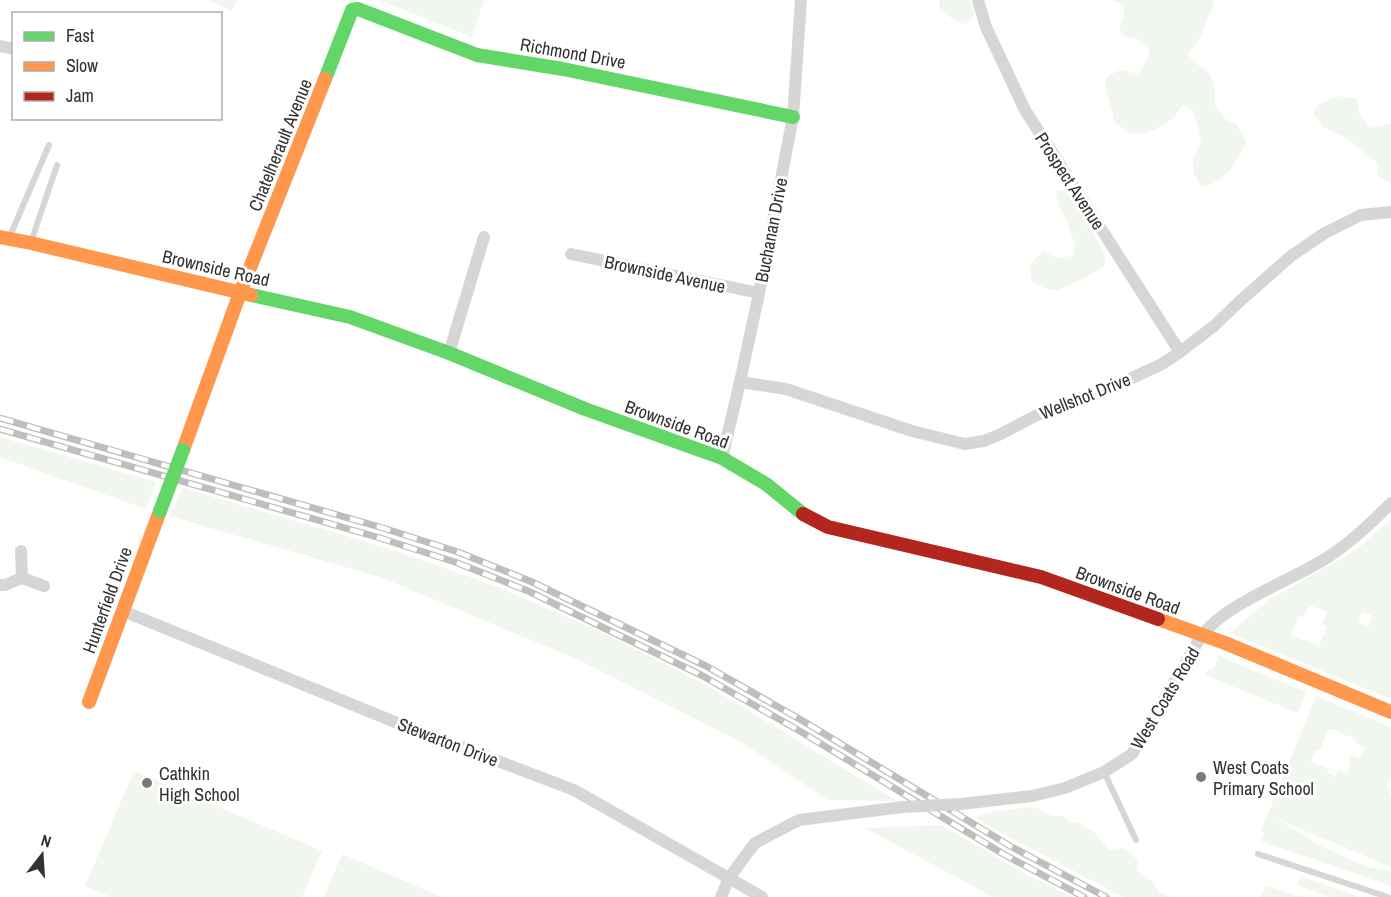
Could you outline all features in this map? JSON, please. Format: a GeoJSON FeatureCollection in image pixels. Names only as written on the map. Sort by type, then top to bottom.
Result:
{"type":"FeatureCollection","features":[{"type":"Feature","properties":{"kind":"street","name":"Buchanan Drive"},"geometry":{"type":"LineString","coordinates":[[722,458],[759,293],[793,117],[801,0]]}},
{"type":"Feature","properties":{"kind":"street","name":"Prospect Avenue"},"geometry":{"type":"LineString","coordinates":[[978,0],[986,27],[1025,110],[1180,352]]}},
{"type":"Feature","properties":{"kind":"street","name":"Richmond Drive"},"geometry":{"type":"LineString","coordinates":[[352,10],[365,11],[477,55],[563,69],[793,117]]}},
{"type":"Feature","properties":{"kind":"street","name":"Chatelherault Avenue"},"geometry":{"type":"LineString","coordinates":[[240,293],[352,10]]}},
{"type":"Feature","properties":{"kind":"street","name":"Wellshot Drive"},"geometry":{"type":"LineString","coordinates":[[740,382],[786,389],[912,431],[965,444],[984,441],[1037,415],[1162,364],[1214,326],[1291,256],[1324,233],[1361,215],[1391,212]]}},
{"type":"Feature","properties":{"kind":"street"},"geometry":{"type":"LineString","coordinates":[[449,353],[484,237]]}},
{"type":"Feature","properties":{"kind":"street","name":"Brownside Road"},"geometry":{"type":"LineString","coordinates":[[5,238],[350,317],[449,353],[585,409],[722,458],[766,484],[806,517],[828,527],[1041,577],[1225,643],[1391,712]]}},
{"type":"Feature","properties":{"kind":"street","name":"Brownside Avenue"},"geometry":{"type":"LineString","coordinates":[[571,254],[759,293]]}},
{"type":"Feature","properties":{"kind":"street","name":"Hunterfield Drive"},"geometry":{"type":"LineString","coordinates":[[89,702],[240,293]]}},
{"type":"Feature","properties":{"kind":"street","name":"West Coats Road"},"geometry":{"type":"LineString","coordinates":[[721,897],[729,878],[755,843],[799,820],[903,807],[961,804],[1032,796],[1065,788],[1104,772],[1132,754],[1210,625],[1236,607],[1321,561],[1368,526],[1391,503]]}},
{"type":"Feature","properties":{"kind":"street"},"geometry":{"type":"LineString","coordinates":[[21,551],[22,578]]}},
{"type":"Feature","properties":{"kind":"street"},"geometry":{"type":"LineString","coordinates":[[0,585],[22,578],[44,586]]}},
{"type":"Feature","properties":{"kind":"street","name":"Stewarton Drive"},"geometry":{"type":"LineString","coordinates":[[123,611],[395,722],[574,790],[762,897]]}},
{"type":"Feature","properties":{"kind":"lane"},"geometry":{"type":"LineString","coordinates":[[5,238],[49,145]]}},
{"type":"Feature","properties":{"kind":"lane"},"geometry":{"type":"LineString","coordinates":[[31,243],[57,165]]}},
{"type":"Feature","properties":{"kind":"lane"},"geometry":{"type":"LineString","coordinates":[[1104,772],[1136,840]]}},
{"type":"Feature","properties":{"kind":"lane"},"geometry":{"type":"LineString","coordinates":[[1258,854],[1388,897]]}},
{"type":"Feature","properties":{"kind":"shaded area"},"geometry":{"type":"Polygon","coordinates":[[[207,0],[237,0],[232,11],[207,0]]]}},
{"type":"Feature","properties":{"kind":"shaded area"},"geometry":{"type":"Polygon","coordinates":[[[379,0],[484,0],[472,37],[379,0]]]}},
{"type":"Feature","properties":{"kind":"shaded area"},"geometry":{"type":"Polygon","coordinates":[[[940,0],[970,0],[974,15],[966,25],[939,9],[940,0]]]}},
{"type":"Feature","properties":{"kind":"shaded area"},"geometry":{"type":"Polygon","coordinates":[[[1112,0],[1213,0],[1201,36],[1188,54],[1211,75],[1215,90],[1215,106],[1227,121],[1236,123],[1246,142],[1234,164],[1217,181],[1202,187],[1194,175],[1193,159],[1201,141],[1192,109],[1183,105],[1173,118],[1146,133],[1128,133],[1114,121],[1106,89],[1106,77],[1120,70],[1138,74],[1150,54],[1147,45],[1124,36],[1119,27],[1124,16],[1123,6],[1112,0]]]}},
{"type":"Feature","properties":{"kind":"shaded area"},"geometry":{"type":"Polygon","coordinates":[[[1336,96],[1357,99],[1359,114],[1370,128],[1391,124],[1391,183],[1378,176],[1378,163],[1342,135],[1324,128],[1313,114],[1318,105],[1336,96]]]}},
{"type":"Feature","properties":{"kind":"shaded area"},"geometry":{"type":"Polygon","coordinates":[[[1059,190],[1068,193],[1077,205],[1105,254],[1105,266],[1073,284],[1055,290],[1032,281],[1029,266],[1043,251],[1057,258],[1073,256],[1075,246],[1066,219],[1058,205],[1056,192],[1059,190]]]}},
{"type":"Feature","properties":{"kind":"shaded area"},"geometry":{"type":"Polygon","coordinates":[[[0,437],[156,482],[146,509],[0,457],[0,437]]]}},
{"type":"Feature","properties":{"kind":"shaded area"},"geometry":{"type":"Polygon","coordinates":[[[183,488],[390,549],[493,585],[604,633],[708,686],[897,801],[828,800],[741,742],[579,660],[380,577],[169,516],[183,488]]]}},
{"type":"Feature","properties":{"kind":"shaded area"},"geometry":{"type":"Polygon","coordinates":[[[1391,519],[1391,699],[1230,633],[1267,601],[1334,563],[1368,540],[1391,519]],[[1309,605],[1304,617],[1299,616],[1291,635],[1319,646],[1327,627],[1322,624],[1327,612],[1309,605]],[[1362,612],[1358,623],[1368,627],[1372,615],[1362,612]]]}},
{"type":"Feature","properties":{"kind":"shaded area"},"geometry":{"type":"Polygon","coordinates":[[[1219,656],[1306,692],[1298,713],[1205,675],[1208,670],[1213,669],[1219,656]]]}},
{"type":"Feature","properties":{"kind":"shaded area"},"geometry":{"type":"Polygon","coordinates":[[[1316,696],[1391,727],[1391,776],[1387,787],[1391,789],[1391,867],[1275,818],[1316,844],[1368,867],[1391,871],[1391,886],[1261,841],[1264,832],[1261,831],[1316,696]],[[1328,730],[1320,750],[1316,749],[1311,762],[1329,769],[1327,773],[1335,777],[1338,770],[1347,773],[1351,763],[1348,762],[1350,755],[1360,759],[1365,747],[1355,743],[1356,740],[1348,735],[1328,730]]]}},
{"type":"Feature","properties":{"kind":"shaded area"},"geometry":{"type":"Polygon","coordinates":[[[134,771],[322,851],[302,897],[111,897],[85,886],[134,771]]]}},
{"type":"Feature","properties":{"kind":"shaded area"},"geometry":{"type":"Polygon","coordinates":[[[1031,807],[1049,815],[1061,815],[1069,823],[1078,824],[1093,831],[1109,850],[1120,848],[1127,850],[1137,859],[1136,870],[1152,881],[1158,891],[1170,897],[1123,897],[975,818],[994,812],[1031,807]]]}},
{"type":"Feature","properties":{"kind":"shaded area"},"geometry":{"type":"Polygon","coordinates":[[[941,825],[1027,875],[1073,897],[993,897],[865,828],[941,825]]]}},
{"type":"Feature","properties":{"kind":"shaded area"},"geometry":{"type":"Polygon","coordinates":[[[342,854],[442,897],[324,897],[342,854]]]}},
{"type":"Feature","properties":{"kind":"shaded area"},"geometry":{"type":"Polygon","coordinates":[[[1300,876],[1359,897],[1330,897],[1297,885],[1300,876]]]}},
{"type":"Feature","properties":{"kind":"shaded area"},"geometry":{"type":"Polygon","coordinates":[[[1266,886],[1295,895],[1308,897],[1261,897],[1266,886]]]}},
{"type":"Feature","properties":{"kind":"railway"},"geometry":{"type":"LineString","coordinates":[[0,418],[383,528],[458,552],[532,582],[706,666],[803,721],[1010,846],[1106,897]]}},
{"type":"Feature","properties":{"kind":"railway"},"geometry":{"type":"LineString","coordinates":[[0,429],[380,538],[455,562],[528,591],[701,675],[798,730],[1005,855],[1084,897]]}},
{"type":"Feature","properties":{"kind":"traffic: fast"},"geometry":{"type":"LineString","coordinates":[[325,79],[352,10],[358,9],[477,55],[563,69],[793,117]]}},
{"type":"Feature","properties":{"kind":"traffic: fast"},"geometry":{"type":"LineString","coordinates":[[251,295],[350,317],[449,353],[585,409],[722,458],[766,484],[803,514]]}},
{"type":"Feature","properties":{"kind":"traffic: fast"},"geometry":{"type":"LineString","coordinates":[[160,511],[183,450]]}},
{"type":"Feature","properties":{"kind":"traffic: slow"},"geometry":{"type":"LineString","coordinates":[[183,450],[240,293],[325,79]]}},
{"type":"Feature","properties":{"kind":"traffic: slow"},"geometry":{"type":"LineString","coordinates":[[0,237],[251,295]]}},
{"type":"Feature","properties":{"kind":"traffic: slow"},"geometry":{"type":"LineString","coordinates":[[89,702],[160,511]]}},
{"type":"Feature","properties":{"kind":"traffic: slow"},"geometry":{"type":"LineString","coordinates":[[1158,619],[1225,643],[1391,712]]}},
{"type":"Feature","properties":{"kind":"traffic: jam"},"geometry":{"type":"LineString","coordinates":[[803,514],[828,527],[1041,577],[1158,619]]}},
{"type":"Feature","properties":{"kind":"place","name":"West Coats Primary School"},"geometry":{"type":"Point","coordinates":[1201,777]}},
{"type":"Feature","properties":{"kind":"place","name":"Cathkin High School"},"geometry":{"type":"Point","coordinates":[147,783]}}]}
